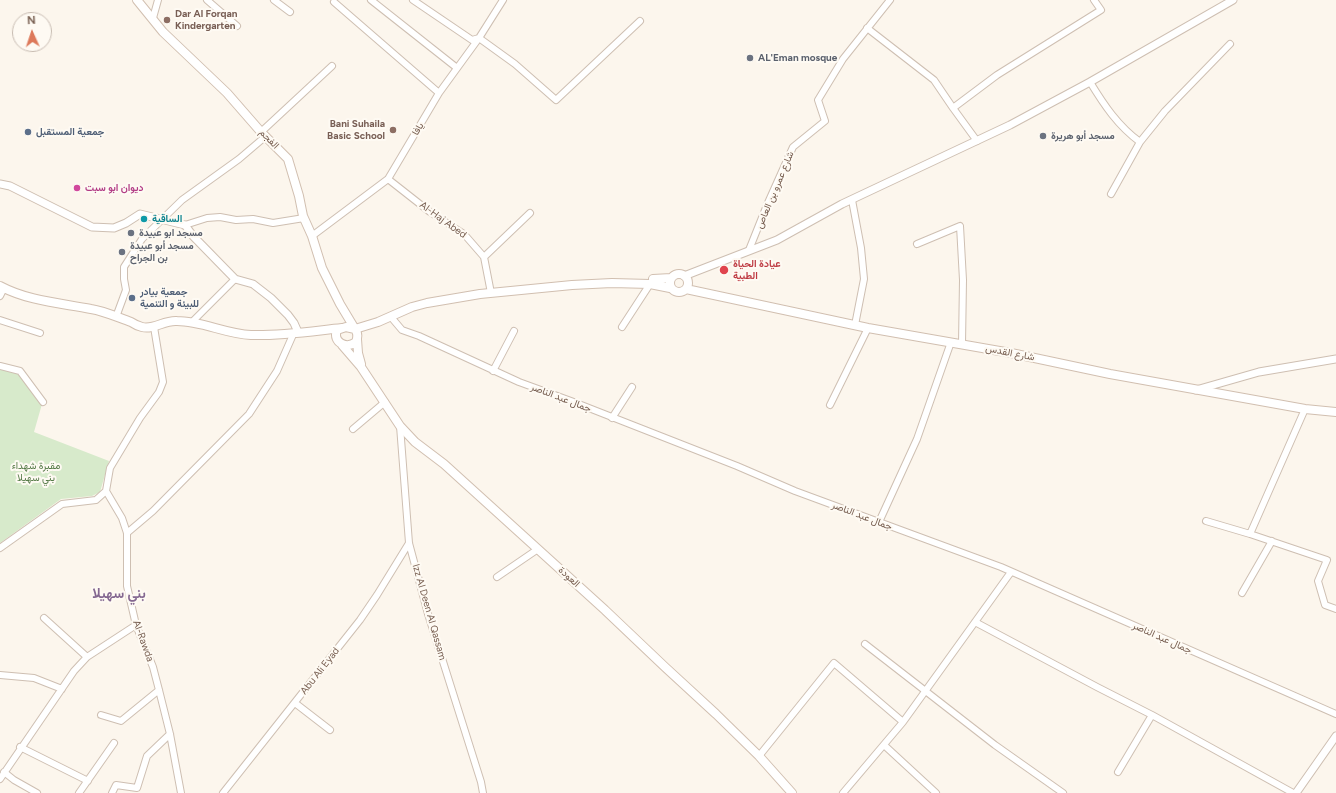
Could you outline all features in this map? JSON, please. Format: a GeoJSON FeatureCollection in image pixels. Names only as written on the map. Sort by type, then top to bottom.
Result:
{"type":"FeatureCollection","features":[{"type":"Feature","properties":{"kind":"main road","name":"الفجم"},"geometry":{"type":"LineString","coordinates":[[137,0],[163,32],[227,93],[288,160],[304,218],[312,236],[322,268],[357,335]]}},
{"type":"Feature","properties":{"kind":"main road"},"geometry":{"type":"LineString","coordinates":[[345,312],[346,324],[336,332],[336,336],[341,344],[352,345],[356,342],[357,335],[372,324],[427,303],[491,292],[516,286],[576,280],[635,278],[662,280],[671,278],[677,274],[684,276],[688,282],[686,289],[683,292],[677,292],[670,288],[650,284],[612,283],[491,292]]}},
{"type":"Feature","properties":{"kind":"main road"},"geometry":{"type":"LineString","coordinates":[[670,288],[671,278]]}},
{"type":"Feature","properties":{"kind":"main road","name":"شارع القدس"},"geometry":{"type":"LineString","coordinates":[[686,289],[868,328],[962,344],[1110,374],[1305,409],[1336,412]]}},
{"type":"Feature","properties":{"kind":"main road"},"geometry":{"type":"LineString","coordinates":[[1,292],[97,310],[141,327],[154,329],[166,322],[176,321],[192,322],[251,335],[317,332],[349,327],[357,335]]}},
{"type":"Feature","properties":{"kind":"main road"},"geometry":{"type":"LineString","coordinates":[[1,292],[38,304],[98,315],[139,330],[154,329],[167,325],[182,325],[248,338],[266,339],[297,333]]}},
{"type":"Feature","properties":{"kind":"main road","name":"العودة"},"geometry":{"type":"LineString","coordinates":[[317,332],[327,334],[341,344],[362,367],[400,426],[415,442],[444,464],[716,714],[759,756],[792,793]]}},
{"type":"Feature","properties":{"kind":"main road","name":"العودة"},"geometry":{"type":"LineString","coordinates":[[357,335],[358,353],[362,367]]}},
{"type":"Feature","properties":{"kind":"street"},"geometry":{"type":"LineString","coordinates":[[153,18],[158,0]]}},
{"type":"Feature","properties":{"kind":"street"},"geometry":{"type":"LineString","coordinates":[[207,0],[236,26]]}},
{"type":"Feature","properties":{"kind":"street"},"geometry":{"type":"LineString","coordinates":[[274,0],[290,12]]}},
{"type":"Feature","properties":{"kind":"street"},"geometry":{"type":"LineString","coordinates":[[371,0],[457,68]]}},
{"type":"Feature","properties":{"kind":"street"},"geometry":{"type":"LineString","coordinates":[[413,0],[472,40],[479,38],[515,64],[556,100],[640,21]]}},
{"type":"Feature","properties":{"kind":"street","name":"يافا"},"geometry":{"type":"LineString","coordinates":[[312,236],[388,179],[439,93],[479,38],[503,0]]}},
{"type":"Feature","properties":{"kind":"street","name":"شارع عمرو بن العاص"},"geometry":{"type":"LineString","coordinates":[[749,250],[793,147],[825,120],[818,100],[843,59],[890,0]]}},
{"type":"Feature","properties":{"kind":"street"},"geometry":{"type":"LineString","coordinates":[[953,108],[997,75],[1101,10],[1094,0]]}},
{"type":"Feature","properties":{"kind":"street"},"geometry":{"type":"LineString","coordinates":[[684,276],[777,240],[842,204],[977,141],[1090,82],[1233,0]]}},
{"type":"Feature","properties":{"kind":"street"},"geometry":{"type":"LineString","coordinates":[[334,2],[439,93]]}},
{"type":"Feature","properties":{"kind":"street"},"geometry":{"type":"LineString","coordinates":[[867,28],[934,80],[977,141]]}},
{"type":"Feature","properties":{"kind":"street"},"geometry":{"type":"LineString","coordinates":[[1111,194],[1140,142],[1166,111],[1230,44]]}},
{"type":"Feature","properties":{"kind":"street"},"geometry":{"type":"LineString","coordinates":[[116,317],[126,290],[124,268],[142,240],[182,200],[239,159],[332,66]]}},
{"type":"Feature","properties":{"kind":"street"},"geometry":{"type":"LineString","coordinates":[[1090,82],[1115,120],[1130,135],[1140,142]]}},
{"type":"Feature","properties":{"kind":"street","name":"Al-Haj Abed"},"geometry":{"type":"LineString","coordinates":[[388,179],[430,212],[464,234],[484,257]]}},
{"type":"Feature","properties":{"kind":"street"},"geometry":{"type":"LineString","coordinates":[[0,184],[10,186],[92,227],[114,228],[126,223],[140,214],[184,225],[207,218],[220,217],[236,220],[253,219],[273,223],[304,218]]}},
{"type":"Feature","properties":{"kind":"street"},"geometry":{"type":"LineString","coordinates":[[852,200],[861,248],[864,279],[855,325]]}},
{"type":"Feature","properties":{"kind":"street"},"geometry":{"type":"LineString","coordinates":[[491,292],[484,257],[530,213]]}},
{"type":"Feature","properties":{"kind":"street"},"geometry":{"type":"LineString","coordinates":[[127,532],[154,510],[249,414],[277,371],[297,333],[294,323],[288,315],[265,292],[253,284],[235,279],[184,225]]}},
{"type":"Feature","properties":{"kind":"street"},"geometry":{"type":"LineString","coordinates":[[917,244],[960,226],[963,280],[962,344]]}},
{"type":"Feature","properties":{"kind":"street"},"geometry":{"type":"LineString","coordinates":[[192,322],[235,279]]}},
{"type":"Feature","properties":{"kind":"street"},"geometry":{"type":"LineString","coordinates":[[622,327],[650,284]]}},
{"type":"Feature","properties":{"kind":"street","name":"جمال عبد الناصر"},"geometry":{"type":"LineString","coordinates":[[391,317],[402,330],[419,336],[519,382],[737,466],[791,489],[1011,572],[1336,714]]}},
{"type":"Feature","properties":{"kind":"street"},"geometry":{"type":"LineString","coordinates":[[0,320],[40,333]]}},
{"type":"Feature","properties":{"kind":"street"},"geometry":{"type":"LineString","coordinates":[[830,406],[868,328]]}},
{"type":"Feature","properties":{"kind":"street"},"geometry":{"type":"LineString","coordinates":[[0,548],[62,504],[96,500],[106,491],[110,468],[140,418],[162,386],[163,382],[154,329]]}},
{"type":"Feature","properties":{"kind":"street"},"geometry":{"type":"LineString","coordinates":[[493,370],[514,332]]}},
{"type":"Feature","properties":{"kind":"street"},"geometry":{"type":"LineString","coordinates":[[879,522],[917,439],[951,342]]}},
{"type":"Feature","properties":{"kind":"street"},"geometry":{"type":"LineString","coordinates":[[1196,390],[1259,372],[1336,359]]}},
{"type":"Feature","properties":{"kind":"street"},"geometry":{"type":"LineString","coordinates":[[0,366],[20,371],[44,402]]}},
{"type":"Feature","properties":{"kind":"street"},"geometry":{"type":"LineString","coordinates":[[612,418],[632,386]]}},
{"type":"Feature","properties":{"kind":"street"},"geometry":{"type":"LineString","coordinates":[[353,429],[385,402]]}},
{"type":"Feature","properties":{"kind":"street"},"geometry":{"type":"LineString","coordinates":[[1250,534],[1305,409]]}},
{"type":"Feature","properties":{"kind":"street","name":"Izz Al Deen Al Qassam"},"geometry":{"type":"LineString","coordinates":[[400,426],[409,543],[428,614],[481,782],[483,793]]}},
{"type":"Feature","properties":{"kind":"street","name":"Al-Rawda"},"geometry":{"type":"LineString","coordinates":[[106,491],[122,518],[127,532],[127,586],[136,625],[153,667],[170,734],[181,793]]}},
{"type":"Feature","properties":{"kind":"street"},"geometry":{"type":"LineString","coordinates":[[1206,521],[1272,541],[1327,560],[1318,581],[1325,605],[1336,609]]}},
{"type":"Feature","properties":{"kind":"street"},"geometry":{"type":"LineString","coordinates":[[1242,593],[1272,541]]}},
{"type":"Feature","properties":{"kind":"street","name":"Abu Ali Eyad"},"geometry":{"type":"LineString","coordinates":[[223,793],[360,620],[409,543]]}},
{"type":"Feature","properties":{"kind":"street"},"geometry":{"type":"LineString","coordinates":[[497,577],[538,549]]}},
{"type":"Feature","properties":{"kind":"street"},"geometry":{"type":"LineString","coordinates":[[843,793],[903,722],[1011,572]]}},
{"type":"Feature","properties":{"kind":"street"},"geometry":{"type":"LineString","coordinates":[[44,618],[87,657]]}},
{"type":"Feature","properties":{"kind":"street"},"geometry":{"type":"LineString","coordinates":[[975,622],[1096,687],[1152,715],[1295,793],[1336,736]]}},
{"type":"Feature","properties":{"kind":"street"},"geometry":{"type":"LineString","coordinates":[[0,778],[74,671],[87,657],[136,625]]}},
{"type":"Feature","properties":{"kind":"street"},"geometry":{"type":"LineString","coordinates":[[865,644],[995,745],[1063,793]]}},
{"type":"Feature","properties":{"kind":"street"},"geometry":{"type":"LineString","coordinates":[[759,756],[834,663],[903,722]]}},
{"type":"Feature","properties":{"kind":"street"},"geometry":{"type":"LineString","coordinates":[[0,675],[34,678],[62,689]]}},
{"type":"Feature","properties":{"kind":"street"},"geometry":{"type":"LineString","coordinates":[[101,715],[121,721],[159,690]]}},
{"type":"Feature","properties":{"kind":"street"},"geometry":{"type":"LineString","coordinates":[[295,703],[330,730]]}},
{"type":"Feature","properties":{"kind":"street"},"geometry":{"type":"LineString","coordinates":[[1118,772],[1152,715]]}},
{"type":"Feature","properties":{"kind":"street"},"geometry":{"type":"LineString","coordinates":[[112,793],[116,785],[137,788],[147,756],[170,734]]}},
{"type":"Feature","properties":{"kind":"street"},"geometry":{"type":"LineString","coordinates":[[79,793],[114,744]]}},
{"type":"Feature","properties":{"kind":"street"},"geometry":{"type":"LineString","coordinates":[[884,745],[936,793]]}},
{"type":"Feature","properties":{"kind":"street"},"geometry":{"type":"LineString","coordinates":[[20,747],[88,781]]}},
{"type":"Feature","properties":{"kind":"street"},"geometry":{"type":"LineString","coordinates":[[4,772],[14,780],[37,793]]}},
{"type":"Feature","properties":{"kind":"green space","name":"مقبرة شهداء بني سهيلا"},"geometry":{"type":"Polygon","coordinates":[[[0,369],[21,374],[42,404],[34,432],[109,461],[100,492],[92,496],[61,499],[0,543],[0,369]]]}},
{"type":"Feature","properties":{"kind":"place","name":"Dar Al Forqan Kindergarten"},"geometry":{"type":"Point","coordinates":[167,20]}},
{"type":"Feature","properties":{"kind":"place","name":"AL'Eman mosque"},"geometry":{"type":"Point","coordinates":[750,58]}},
{"type":"Feature","properties":{"kind":"place","name":"Bani Suhaila Basic School"},"geometry":{"type":"Point","coordinates":[393,130]}},
{"type":"Feature","properties":{"kind":"place","name":"جمعية المستقبل"},"geometry":{"type":"Point","coordinates":[28,132]}},
{"type":"Feature","properties":{"kind":"place","name":"مسجد أبو هريرة"},"geometry":{"type":"Point","coordinates":[1043,136]}},
{"type":"Feature","properties":{"kind":"place","name":"ديوان ابو سبت"},"geometry":{"type":"Point","coordinates":[77,188]}},
{"type":"Feature","properties":{"kind":"place","name":"الساقية"},"geometry":{"type":"Point","coordinates":[144,219]}},
{"type":"Feature","properties":{"kind":"place","name":"مسجد ابو عبيدة"},"geometry":{"type":"Point","coordinates":[131,233]}},
{"type":"Feature","properties":{"kind":"place","name":"مسجد أبو عبيدة بن الجراح"},"geometry":{"type":"Point","coordinates":[122,252]}},
{"type":"Feature","properties":{"kind":"place","name":"عيادة الحياة الطبية"},"geometry":{"type":"Point","coordinates":[724,270]}},
{"type":"Feature","properties":{"kind":"place","name":"جمعية بيادر للبيئة و التنمية"},"geometry":{"type":"Point","coordinates":[132,298]}},
{"type":"Feature","properties":{"kind":"district","name":"بني سهيلا"},"geometry":{"type":"Point","coordinates":[119,594]}}]}
